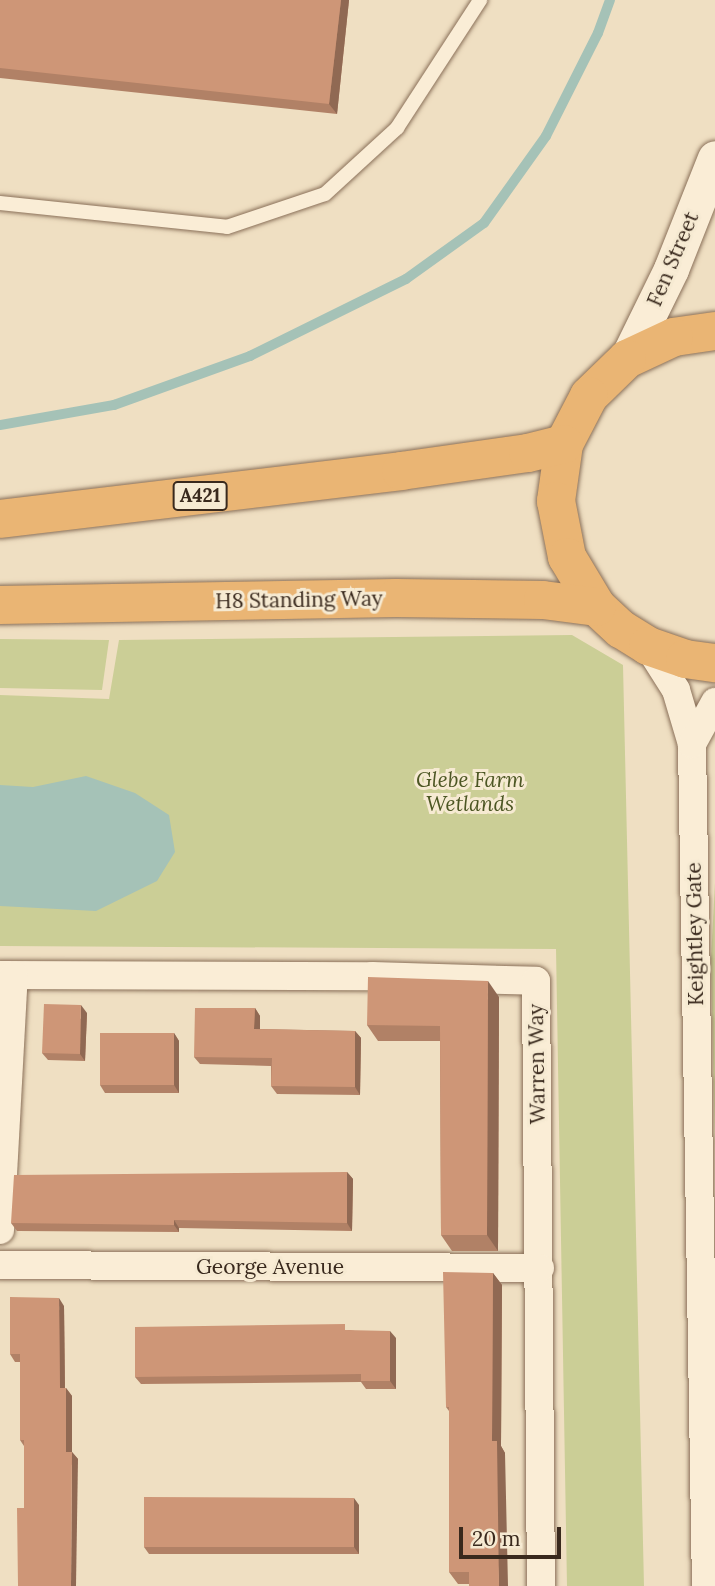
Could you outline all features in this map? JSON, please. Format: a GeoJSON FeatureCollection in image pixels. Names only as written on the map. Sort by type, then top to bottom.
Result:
{"type":"FeatureCollection","features":[{"type":"Feature","properties":{"kind":"highway"},"geometry":{"type":"LineString","coordinates":[[715,331],[674,337],[627,359],[589,397],[546,448],[567,557],[597,607],[621,629],[648,646],[685,659],[715,663]]}},
{"type":"Feature","properties":{"kind":"highway","name":"A421"},"geometry":{"type":"LineString","coordinates":[[0,519],[401,471],[546,448]]}},
{"type":"Feature","properties":{"kind":"highway","name":"H8 Standing Way"},"geometry":{"type":"LineString","coordinates":[[0,605],[396,598],[543,600],[597,607]]}},
{"type":"Feature","properties":{"kind":"street","name":"Fen Street"},"geometry":{"type":"LineString","coordinates":[[627,359],[671,269],[715,158]]}},
{"type":"Feature","properties":{"kind":"street","name":"Keightley Gate"},"geometry":{"type":"LineString","coordinates":[[648,646],[676,690],[692,744],[706,1586]]}},
{"type":"Feature","properties":{"kind":"street","name":"Keightley Gate"},"geometry":{"type":"LineString","coordinates":[[692,744],[715,702]]}},
{"type":"Feature","properties":{"kind":"street","name":"Warren Way"},"geometry":{"type":"LineString","coordinates":[[0,1230],[7,975],[372,976],[536,981],[541,1586]]}},
{"type":"Feature","properties":{"kind":"street","name":"George Avenue"},"geometry":{"type":"LineString","coordinates":[[0,1265],[540,1268]]}},
{"type":"Feature","properties":{"kind":"lane"},"geometry":{"type":"LineString","coordinates":[[0,203],[227,227],[325,194],[397,128],[480,0]]}},
{"type":"Feature","properties":{"kind":"green space","name":"Glebe Farm Wetlands"},"geometry":{"type":"Polygon","coordinates":[[[572,635],[623,665],[644,1586],[567,1586],[556,949],[0,946],[0,695],[109,699],[119,640],[572,635]]]}},
{"type":"Feature","properties":{"kind":"green space"},"geometry":{"type":"Polygon","coordinates":[[[0,639],[109,640],[102,690],[0,688],[0,639]]]}},
{"type":"Feature","properties":{"kind":"green space"},"geometry":{"type":"Polygon","coordinates":[[[715,883],[715,1149],[711,959],[715,883]]]}},
{"type":"Feature","properties":{"kind":"shaded area"},"geometry":{"type":"Polygon","coordinates":[[[86,776],[135,793],[169,815],[175,852],[157,881],[96,911],[0,906],[0,785],[33,787],[86,776]]]}},
{"type":"Feature","properties":{"kind":"building"},"geometry":{"type":"Polygon","coordinates":[[[0,0],[341,0],[329,104],[0,68],[0,0]]]}},
{"type":"Feature","properties":{"kind":"building"},"geometry":{"type":"Polygon","coordinates":[[[368,977],[488,981],[487,1235],[441,1235],[440,1026],[367,1025],[368,977]]]}},
{"type":"Feature","properties":{"kind":"building"},"geometry":{"type":"Polygon","coordinates":[[[44,1004],[81,1005],[80,1054],[42,1053],[44,1004]]]}},
{"type":"Feature","properties":{"kind":"building"},"geometry":{"type":"Polygon","coordinates":[[[195,1008],[255,1008],[254,1029],[355,1031],[355,1087],[271,1086],[272,1058],[194,1057],[195,1008]]]}},
{"type":"Feature","properties":{"kind":"building"},"geometry":{"type":"Polygon","coordinates":[[[100,1033],[174,1033],[174,1085],[100,1085],[100,1033]]]}},
{"type":"Feature","properties":{"kind":"building"},"geometry":{"type":"Polygon","coordinates":[[[347,1172],[347,1223],[174,1220],[174,1225],[11,1223],[14,1175],[347,1172]]]}},
{"type":"Feature","properties":{"kind":"building"},"geometry":{"type":"Polygon","coordinates":[[[443,1272],[493,1273],[492,1441],[497,1441],[499,1586],[469,1586],[469,1572],[449,1572],[449,1407],[446,1407],[443,1272]]]}},
{"type":"Feature","properties":{"kind":"building"},"geometry":{"type":"Polygon","coordinates":[[[10,1297],[59,1298],[60,1388],[66,1388],[66,1452],[72,1452],[71,1586],[18,1586],[17,1508],[24,1508],[24,1440],[20,1440],[20,1354],[10,1354],[10,1297]]]}},
{"type":"Feature","properties":{"kind":"building"},"geometry":{"type":"Polygon","coordinates":[[[345,1324],[345,1330],[390,1331],[390,1381],[361,1381],[361,1374],[135,1377],[135,1327],[345,1324]]]}},
{"type":"Feature","properties":{"kind":"building"},"geometry":{"type":"Polygon","coordinates":[[[144,1497],[354,1498],[354,1547],[144,1547],[144,1497]]]}},
{"type":"Feature","properties":{"kind":"waterway"},"geometry":{"type":"LineString","coordinates":[[0,425],[114,405],[250,356],[406,279],[484,223],[546,136],[598,33],[610,0]]}}]}
